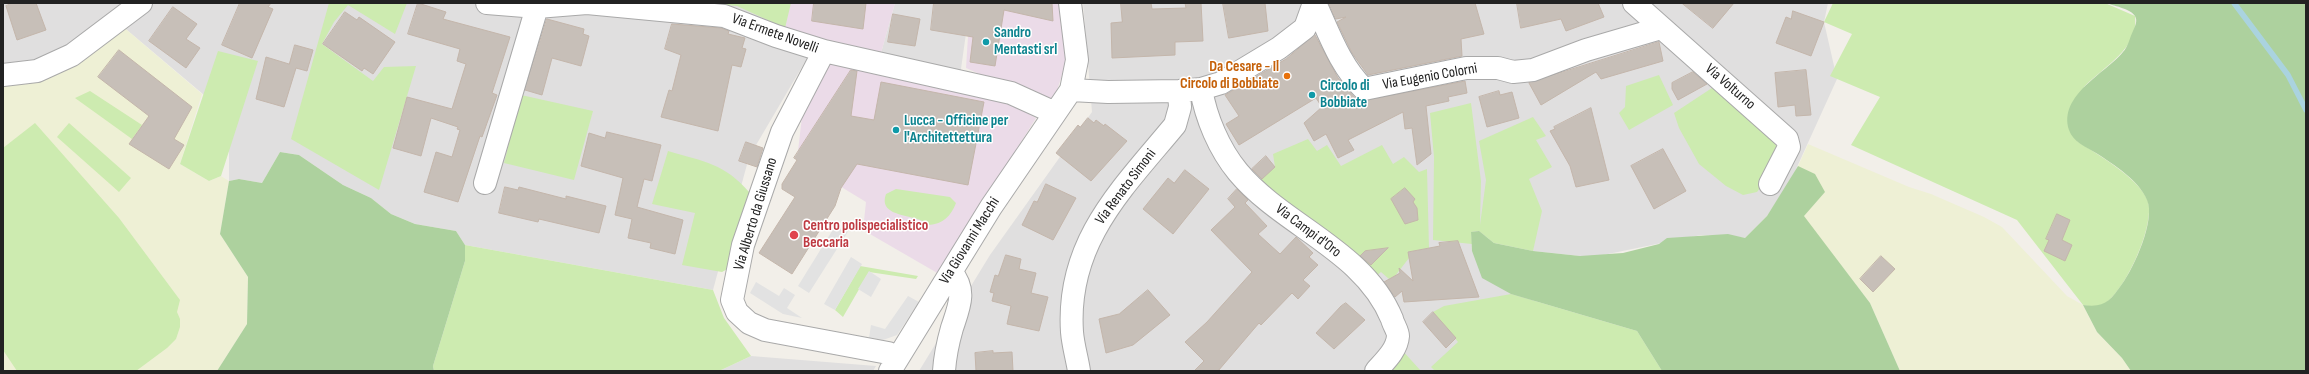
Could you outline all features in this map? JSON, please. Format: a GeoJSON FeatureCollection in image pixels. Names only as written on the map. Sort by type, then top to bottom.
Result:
{"type":"FeatureCollection","features":[{"type":"Feature","properties":{"kind":"street"},"geometry":{"type":"LineString","coordinates":[[3,75],[36,71],[72,55],[141,3]]}},
{"type":"Feature","properties":{"kind":"street","name":"Via Ermete Novelli"},"geometry":{"type":"LineString","coordinates":[[488,3],[537,7],[587,3],[724,16],[776,36],[824,51],[1011,93],[1055,113]]}},
{"type":"Feature","properties":{"kind":"street"},"geometry":{"type":"LineString","coordinates":[[1070,3],[1077,60],[1071,90],[1108,92],[1201,90],[1221,83],[1279,48],[1305,28],[1315,3]]}},
{"type":"Feature","properties":{"kind":"street","name":"Via Eugenio Colorni"},"geometry":{"type":"LineString","coordinates":[[1315,3],[1340,58],[1353,79],[1364,90],[1466,68],[1498,68],[1513,72],[1533,70],[1586,50],[1661,28]]}},
{"type":"Feature","properties":{"kind":"street","name":"Via Volturno"},"geometry":{"type":"LineString","coordinates":[[1634,3],[1787,139],[1789,147],[1770,184]]}},
{"type":"Feature","properties":{"kind":"street"},"geometry":{"type":"LineString","coordinates":[[485,183],[537,7]]}},
{"type":"Feature","properties":{"kind":"street","name":"Via Alberto da Giussano"},"geometry":{"type":"LineString","coordinates":[[824,51],[780,138],[743,245],[732,300],[737,312],[749,323],[765,330],[888,353],[894,364]]}},
{"type":"Feature","properties":{"kind":"street","name":"Via Giovanni Macchi"},"geometry":{"type":"LineString","coordinates":[[894,364],[991,207],[1071,90]]}},
{"type":"Feature","properties":{"kind":"street","name":"Via Campi d'Oro"},"geometry":{"type":"LineString","coordinates":[[1201,90],[1207,114],[1214,132],[1237,171],[1256,191],[1355,266],[1385,302],[1398,334],[1395,348],[1376,371]]}},
{"type":"Feature","properties":{"kind":"street","name":"Via Renato Simoni"},"geometry":{"type":"LineString","coordinates":[[1079,371],[1072,331],[1074,288],[1085,248],[1104,212],[1174,125],[1180,107],[1179,91]]}},
{"type":"Feature","properties":{"kind":"street"},"geometry":{"type":"LineString","coordinates":[[1174,125],[1207,114]]}},
{"type":"Feature","properties":{"kind":"street"},"geometry":{"type":"LineString","coordinates":[[944,371],[947,346],[960,308],[962,294],[958,282],[951,272]]}},
{"type":"Feature","properties":{"kind":"shaded area"},"geometry":{"type":"Polygon","coordinates":[[[3,3],[790,3],[809,55],[749,157],[713,290],[465,245],[456,231],[415,224],[391,214],[371,198],[343,185],[299,155],[280,152],[262,183],[239,179],[229,181],[229,116],[121,25],[3,80],[3,3]]]}},
{"type":"Feature","properties":{"kind":"shaded area"},"geometry":{"type":"Polygon","coordinates":[[[790,3],[895,3],[879,60],[960,76],[1036,118],[939,274],[863,230],[866,202],[797,160],[809,55],[785,28],[790,3]]]}},
{"type":"Feature","properties":{"kind":"shaded area"},"geometry":{"type":"Polygon","coordinates":[[[895,3],[970,5],[960,76],[879,60],[895,3]]]}},
{"type":"Feature","properties":{"kind":"shaded area"},"geometry":{"type":"Polygon","coordinates":[[[963,3],[1066,3],[1070,50],[1052,106],[966,68],[970,5],[963,3]]]}},
{"type":"Feature","properties":{"kind":"shaded area"},"geometry":{"type":"Polygon","coordinates":[[[1083,3],[1828,3],[1824,22],[1837,79],[1792,178],[1767,216],[1745,238],[1701,235],[1598,256],[1580,256],[1533,251],[1471,232],[1472,251],[1537,303],[1459,371],[919,371],[990,255],[1092,112],[1083,3]]]}},
{"type":"Feature","properties":{"kind":"shaded area"},"geometry":{"type":"Polygon","coordinates":[[[837,223],[849,230],[809,293],[798,286],[837,223]]]}},
{"type":"Feature","properties":{"kind":"shaded area"},"geometry":{"type":"Polygon","coordinates":[[[851,257],[862,264],[835,310],[824,304],[851,257]]]}},
{"type":"Feature","properties":{"kind":"shaded area"},"geometry":{"type":"Polygon","coordinates":[[[869,271],[881,279],[871,297],[858,289],[869,271]]]}},
{"type":"Feature","properties":{"kind":"shaded area"},"geometry":{"type":"Polygon","coordinates":[[[756,282],[779,296],[784,288],[795,295],[787,308],[802,318],[783,314],[750,293],[756,282]]]}},
{"type":"Feature","properties":{"kind":"shaded area"},"geometry":{"type":"Polygon","coordinates":[[[908,296],[919,302],[897,335],[883,340],[869,338],[871,325],[885,329],[908,296]]]}},
{"type":"Feature","properties":{"kind":"shaded area"},"geometry":{"type":"Polygon","coordinates":[[[751,356],[876,366],[873,371],[719,371],[751,356]]]}},
{"type":"Feature","properties":{"kind":"green space"},"geometry":{"type":"Polygon","coordinates":[[[329,3],[407,3],[395,34],[348,5],[334,22],[322,44],[373,81],[384,67],[416,66],[379,190],[291,139],[329,3]]]}},
{"type":"Feature","properties":{"kind":"green space"},"geometry":{"type":"Polygon","coordinates":[[[704,3],[791,3],[785,28],[737,6],[704,3]]]}},
{"type":"Feature","properties":{"kind":"green space"},"geometry":{"type":"Polygon","coordinates":[[[1833,3],[2105,3],[2135,16],[2135,28],[2132,38],[2126,47],[2110,64],[2084,87],[2077,141],[2126,174],[2142,190],[2147,199],[2149,210],[2148,224],[2143,240],[2128,274],[2110,300],[2099,307],[2083,305],[2017,220],[1851,145],[1880,97],[1830,76],[1852,34],[1824,22],[1833,3]]]}},
{"type":"Feature","properties":{"kind":"green space"},"geometry":{"type":"Polygon","coordinates":[[[2105,3],[2306,3],[2306,371],[2131,371],[2122,358],[2097,332],[2083,305],[2090,306],[2102,304],[2114,295],[2127,277],[2138,255],[2149,219],[2147,200],[2132,179],[2110,162],[2077,141],[2069,130],[2067,117],[2070,106],[2077,95],[2125,50],[2136,24],[2135,16],[2130,11],[2105,3]]]}},
{"type":"Feature","properties":{"kind":"green space"},"geometry":{"type":"Polygon","coordinates":[[[121,25],[202,94],[180,164],[209,181],[221,176],[229,181],[220,234],[248,277],[247,324],[217,371],[3,371],[3,83],[121,25]]]}},
{"type":"Feature","properties":{"kind":"green space"},"geometry":{"type":"Polygon","coordinates":[[[218,51],[258,61],[221,176],[209,181],[180,164],[218,51]]]}},
{"type":"Feature","properties":{"kind":"green space"},"geometry":{"type":"Polygon","coordinates":[[[1659,75],[1673,105],[1629,130],[1619,113],[1625,107],[1626,86],[1659,75]]]}},
{"type":"Feature","properties":{"kind":"green space"},"geometry":{"type":"Polygon","coordinates":[[[1715,86],[1764,125],[1778,149],[1772,172],[1757,192],[1743,195],[1726,186],[1699,164],[1679,128],[1674,113],[1715,86]]]}},
{"type":"Feature","properties":{"kind":"green space"},"geometry":{"type":"Polygon","coordinates":[[[90,91],[142,125],[132,139],[75,98],[90,91]]]}},
{"type":"Feature","properties":{"kind":"green space"},"geometry":{"type":"Polygon","coordinates":[[[521,95],[593,111],[574,180],[504,163],[521,95]]]}},
{"type":"Feature","properties":{"kind":"green space"},"geometry":{"type":"Polygon","coordinates":[[[1471,103],[1481,181],[1480,225],[1486,180],[1479,141],[1533,117],[1546,136],[1536,140],[1552,167],[1529,179],[1542,211],[1533,251],[1494,243],[1479,231],[1471,232],[1472,244],[1433,240],[1434,157],[1430,113],[1471,103]]]}},
{"type":"Feature","properties":{"kind":"green space"},"geometry":{"type":"Polygon","coordinates":[[[35,123],[119,218],[180,300],[177,312],[180,319],[180,327],[176,339],[167,348],[136,371],[17,371],[3,350],[3,148],[35,123]]]}},
{"type":"Feature","properties":{"kind":"green space"},"geometry":{"type":"Polygon","coordinates":[[[69,123],[131,178],[119,192],[57,137],[69,123]]]}},
{"type":"Feature","properties":{"kind":"green space"},"geometry":{"type":"Polygon","coordinates":[[[1308,139],[1317,151],[1327,145],[1341,166],[1382,145],[1393,164],[1404,157],[1419,172],[1427,169],[1429,248],[1408,252],[1409,258],[1395,276],[1389,279],[1381,272],[1375,277],[1259,181],[1275,167],[1273,154],[1308,139]]]}},
{"type":"Feature","properties":{"kind":"green space"},"geometry":{"type":"Polygon","coordinates":[[[1808,144],[1909,187],[1931,194],[1984,217],[2002,227],[2067,296],[2083,305],[2097,332],[2122,358],[2131,371],[1900,371],[1870,303],[1803,216],[1798,166],[1808,144]]]}},
{"type":"Feature","properties":{"kind":"green space"},"geometry":{"type":"Polygon","coordinates":[[[668,151],[703,161],[722,169],[741,183],[750,193],[735,265],[722,272],[682,265],[695,213],[652,204],[668,151]]]}},
{"type":"Feature","properties":{"kind":"green space"},"geometry":{"type":"Polygon","coordinates":[[[280,152],[299,155],[343,185],[371,198],[391,214],[415,224],[456,231],[465,245],[465,261],[433,366],[434,371],[217,371],[247,324],[248,277],[220,234],[229,181],[239,179],[262,183],[280,152]]]}},
{"type":"Feature","properties":{"kind":"green space"},"geometry":{"type":"Polygon","coordinates":[[[1798,166],[1815,174],[1825,192],[1804,216],[1870,303],[1900,371],[1662,371],[1637,331],[1511,294],[1482,278],[1472,251],[1471,232],[1479,231],[1494,243],[1533,251],[1580,256],[1623,253],[1659,244],[1667,238],[1728,234],[1745,238],[1767,216],[1798,166]]]}},
{"type":"Feature","properties":{"kind":"green space"},"geometry":{"type":"Polygon","coordinates":[[[896,189],[950,197],[956,203],[952,212],[946,218],[938,223],[929,225],[923,221],[892,212],[887,208],[885,202],[886,194],[896,189]]]}},
{"type":"Feature","properties":{"kind":"green space"},"geometry":{"type":"Polygon","coordinates":[[[465,245],[713,290],[724,318],[751,356],[719,371],[434,371],[433,366],[465,261],[465,245]]]}},
{"type":"Feature","properties":{"kind":"green space"},"geometry":{"type":"Polygon","coordinates":[[[860,266],[918,276],[916,279],[869,272],[843,317],[835,310],[860,266]]]}},
{"type":"Feature","properties":{"kind":"green space"},"geometry":{"type":"Polygon","coordinates":[[[1511,294],[1637,331],[1662,371],[1435,371],[1431,367],[1458,342],[1433,312],[1444,306],[1511,294]]]}},
{"type":"Feature","properties":{"kind":"green space"},"geometry":{"type":"Polygon","coordinates":[[[1401,349],[1421,371],[1388,371],[1401,349]]]}},
{"type":"Feature","properties":{"kind":"building"},"geometry":{"type":"Polygon","coordinates":[[[13,3],[36,3],[46,30],[17,40],[6,6],[13,3]]]}},
{"type":"Feature","properties":{"kind":"building"},"geometry":{"type":"Polygon","coordinates":[[[240,3],[271,3],[268,7],[273,9],[252,58],[222,45],[240,3]]]}},
{"type":"Feature","properties":{"kind":"building"},"geometry":{"type":"Polygon","coordinates":[[[418,3],[446,12],[443,19],[510,37],[492,93],[497,95],[482,137],[480,136],[458,202],[424,192],[436,152],[452,157],[460,130],[457,129],[458,127],[431,118],[421,156],[393,148],[407,97],[452,109],[466,64],[457,61],[460,49],[408,34],[418,3]]]}},
{"type":"Feature","properties":{"kind":"building"},"geometry":{"type":"Polygon","coordinates":[[[814,3],[866,3],[863,29],[812,21],[814,3]]]}},
{"type":"Feature","properties":{"kind":"building","name":"Sandro Mentasti srl"},"geometry":{"type":"Polygon","coordinates":[[[934,3],[1052,3],[1053,21],[1004,10],[995,66],[970,62],[973,37],[931,30],[934,3]]]}},
{"type":"Feature","properties":{"kind":"building"},"geometry":{"type":"Polygon","coordinates":[[[1121,3],[1151,3],[1152,9],[1186,8],[1185,3],[1201,3],[1203,41],[1175,42],[1175,55],[1112,58],[1111,23],[1122,22],[1121,3]]]}},
{"type":"Feature","properties":{"kind":"building"},"geometry":{"type":"Polygon","coordinates":[[[1223,3],[1265,3],[1268,31],[1229,38],[1223,3]]]}},
{"type":"Feature","properties":{"kind":"building"},"geometry":{"type":"Polygon","coordinates":[[[1329,3],[1475,3],[1484,34],[1461,39],[1462,56],[1368,75],[1352,53],[1337,22],[1346,17],[1336,19],[1329,3]]]}},
{"type":"Feature","properties":{"kind":"building"},"geometry":{"type":"Polygon","coordinates":[[[1517,3],[1598,3],[1604,17],[1566,31],[1561,19],[1521,28],[1517,3]]]}},
{"type":"Feature","properties":{"kind":"building"},"geometry":{"type":"Polygon","coordinates":[[[1682,3],[1734,3],[1713,28],[1682,3]]]}},
{"type":"Feature","properties":{"kind":"building"},"geometry":{"type":"Polygon","coordinates":[[[173,7],[197,24],[186,39],[200,48],[186,68],[149,41],[173,7]]]}},
{"type":"Feature","properties":{"kind":"building"},"geometry":{"type":"Polygon","coordinates":[[[1793,11],[1824,22],[1811,56],[1776,43],[1786,17],[1791,19],[1793,11]]]}},
{"type":"Feature","properties":{"kind":"building"},"geometry":{"type":"Polygon","coordinates":[[[345,12],[357,20],[359,17],[395,42],[373,74],[364,68],[362,71],[323,44],[345,12]]]}},
{"type":"Feature","properties":{"kind":"building"},"geometry":{"type":"Polygon","coordinates":[[[893,14],[920,19],[915,46],[888,42],[893,14]]]}},
{"type":"Feature","properties":{"kind":"building"},"geometry":{"type":"Polygon","coordinates":[[[547,19],[584,29],[583,34],[589,36],[581,66],[552,58],[542,95],[525,90],[547,19]]]}},
{"type":"Feature","properties":{"kind":"building"},"geometry":{"type":"Polygon","coordinates":[[[672,24],[721,28],[729,31],[728,34],[745,38],[742,48],[746,49],[741,67],[732,65],[718,131],[661,117],[669,90],[672,91],[681,55],[665,49],[672,24]]]}},
{"type":"Feature","properties":{"kind":"building"},"geometry":{"type":"Polygon","coordinates":[[[1315,35],[1338,78],[1355,98],[1361,101],[1465,81],[1467,93],[1448,97],[1449,101],[1426,106],[1431,154],[1417,165],[1412,128],[1405,129],[1403,112],[1348,140],[1354,150],[1338,158],[1326,134],[1314,141],[1304,123],[1322,107],[1316,98],[1239,145],[1226,124],[1239,116],[1225,95],[1286,59],[1315,35]]]}},
{"type":"Feature","properties":{"kind":"building"},"geometry":{"type":"Polygon","coordinates":[[[1659,42],[1663,61],[1601,79],[1596,72],[1541,105],[1529,83],[1659,42]]]}},
{"type":"Feature","properties":{"kind":"building"},"geometry":{"type":"Polygon","coordinates":[[[295,45],[313,50],[307,71],[296,68],[284,107],[256,99],[266,57],[289,64],[295,45]]]}},
{"type":"Feature","properties":{"kind":"building"},"geometry":{"type":"Polygon","coordinates":[[[119,50],[192,107],[174,139],[184,145],[169,169],[129,144],[149,116],[98,77],[119,50]]]}},
{"type":"Feature","properties":{"kind":"building","name":"Lucca - Officine per l'Architettettura"},"geometry":{"type":"Polygon","coordinates":[[[851,70],[857,71],[851,116],[874,120],[881,82],[984,102],[968,185],[857,164],[841,188],[835,206],[792,274],[759,253],[795,197],[782,189],[782,184],[797,160],[794,158],[851,70]]]}},
{"type":"Feature","properties":{"kind":"building"},"geometry":{"type":"Polygon","coordinates":[[[1806,70],[1811,115],[1796,116],[1795,105],[1778,107],[1775,73],[1806,70]]]}},
{"type":"Feature","properties":{"kind":"building"},"geometry":{"type":"Polygon","coordinates":[[[1693,72],[1707,84],[1678,100],[1672,89],[1672,83],[1693,72]]]}},
{"type":"Feature","properties":{"kind":"building"},"geometry":{"type":"Polygon","coordinates":[[[1499,91],[1500,95],[1512,92],[1519,118],[1487,127],[1479,97],[1499,91]]]}},
{"type":"Feature","properties":{"kind":"building"},"geometry":{"type":"Polygon","coordinates":[[[1591,108],[1609,180],[1576,187],[1570,166],[1550,131],[1555,129],[1554,127],[1591,108]]]}},
{"type":"Feature","properties":{"kind":"building"},"geometry":{"type":"Polygon","coordinates":[[[1088,118],[1094,123],[1096,120],[1104,126],[1105,124],[1127,141],[1091,181],[1056,153],[1078,125],[1080,127],[1088,118]]]}},
{"type":"Feature","properties":{"kind":"building"},"geometry":{"type":"Polygon","coordinates":[[[607,132],[661,145],[652,181],[644,179],[637,207],[683,220],[675,254],[650,248],[651,243],[628,238],[632,219],[615,215],[623,178],[581,166],[589,133],[605,138],[607,132]]]}},
{"type":"Feature","properties":{"kind":"building"},"geometry":{"type":"Polygon","coordinates":[[[746,142],[763,148],[757,167],[739,161],[746,142]]]}},
{"type":"Feature","properties":{"kind":"building"},"geometry":{"type":"Polygon","coordinates":[[[1663,149],[1686,191],[1654,209],[1631,166],[1663,149]]]}},
{"type":"Feature","properties":{"kind":"building"},"geometry":{"type":"Polygon","coordinates":[[[1266,156],[1275,167],[1262,179],[1252,169],[1266,156]]]}},
{"type":"Feature","properties":{"kind":"building"},"geometry":{"type":"Polygon","coordinates":[[[1185,170],[1209,189],[1173,234],[1143,209],[1168,178],[1174,183],[1185,170]]]}},
{"type":"Feature","properties":{"kind":"building"},"geometry":{"type":"Polygon","coordinates":[[[1046,184],[1076,198],[1053,240],[1022,225],[1034,201],[1037,202],[1046,184]]]}},
{"type":"Feature","properties":{"kind":"building"},"geometry":{"type":"Polygon","coordinates":[[[505,187],[518,190],[519,187],[566,199],[566,196],[606,206],[599,233],[539,219],[538,222],[499,213],[505,187]]]}},
{"type":"Feature","properties":{"kind":"building"},"geometry":{"type":"Polygon","coordinates":[[[1405,188],[1415,199],[1413,202],[1417,208],[1418,220],[1405,224],[1391,199],[1405,188]]]}},
{"type":"Feature","properties":{"kind":"building"},"geometry":{"type":"Polygon","coordinates":[[[1237,189],[1248,200],[1245,203],[1267,226],[1258,234],[1280,254],[1296,237],[1313,253],[1309,257],[1318,265],[1303,280],[1310,286],[1298,299],[1292,293],[1261,325],[1259,323],[1218,371],[1194,371],[1204,361],[1185,342],[1207,322],[1252,272],[1211,230],[1235,207],[1228,199],[1237,189]]]}},
{"type":"Feature","properties":{"kind":"building"},"geometry":{"type":"Polygon","coordinates":[[[2057,214],[2070,220],[2062,240],[2072,245],[2065,261],[2044,251],[2049,240],[2046,239],[2057,214]]]}},
{"type":"Feature","properties":{"kind":"building"},"geometry":{"type":"Polygon","coordinates":[[[1458,241],[1479,297],[1404,302],[1402,291],[1395,297],[1384,282],[1400,273],[1399,268],[1413,281],[1408,252],[1440,246],[1439,243],[1458,241]]]}},
{"type":"Feature","properties":{"kind":"building"},"geometry":{"type":"Polygon","coordinates":[[[1388,248],[1371,265],[1360,256],[1365,251],[1388,248]]]}},
{"type":"Feature","properties":{"kind":"building"},"geometry":{"type":"Polygon","coordinates":[[[1006,255],[1021,259],[1019,269],[1036,273],[1031,293],[1048,297],[1039,331],[1007,324],[1011,306],[992,301],[994,293],[990,292],[995,275],[998,276],[1006,255]]]}},
{"type":"Feature","properties":{"kind":"building"},"geometry":{"type":"Polygon","coordinates":[[[1881,256],[1895,269],[1873,292],[1860,279],[1881,256]]]}},
{"type":"Feature","properties":{"kind":"building"},"geometry":{"type":"Polygon","coordinates":[[[1148,290],[1170,315],[1133,345],[1106,353],[1099,319],[1119,314],[1148,290]]]}},
{"type":"Feature","properties":{"kind":"building"},"geometry":{"type":"Polygon","coordinates":[[[1346,303],[1365,320],[1334,349],[1316,333],[1341,306],[1346,303]]]}},
{"type":"Feature","properties":{"kind":"building"},"geometry":{"type":"Polygon","coordinates":[[[1433,312],[1456,338],[1446,348],[1423,322],[1433,312]]]}},
{"type":"Feature","properties":{"kind":"building"},"geometry":{"type":"Polygon","coordinates":[[[993,351],[993,353],[1012,352],[1013,371],[976,371],[975,353],[993,351]]]}},
{"type":"Feature","properties":{"kind":"waterway"},"geometry":{"type":"LineString","coordinates":[[2234,3],[2288,75],[2306,110]]}},
{"type":"Feature","properties":{"kind":"place","name":"Sandro Mentasti srl"},"geometry":{"type":"Point","coordinates":[986,42]}},
{"type":"Feature","properties":{"kind":"place","name":"Da Cesare - Il Circolo di Bobbiate"},"geometry":{"type":"Point","coordinates":[1287,76]}},
{"type":"Feature","properties":{"kind":"place","name":"Circolo di Bobbiate"},"geometry":{"type":"Point","coordinates":[1312,95]}},
{"type":"Feature","properties":{"kind":"place","name":"Lucca - Officine per l'Architettettura"},"geometry":{"type":"Point","coordinates":[896,130]}},
{"type":"Feature","properties":{"kind":"place","name":"Centro polispecialistico Beccaria"},"geometry":{"type":"Point","coordinates":[794,235]}}]}
